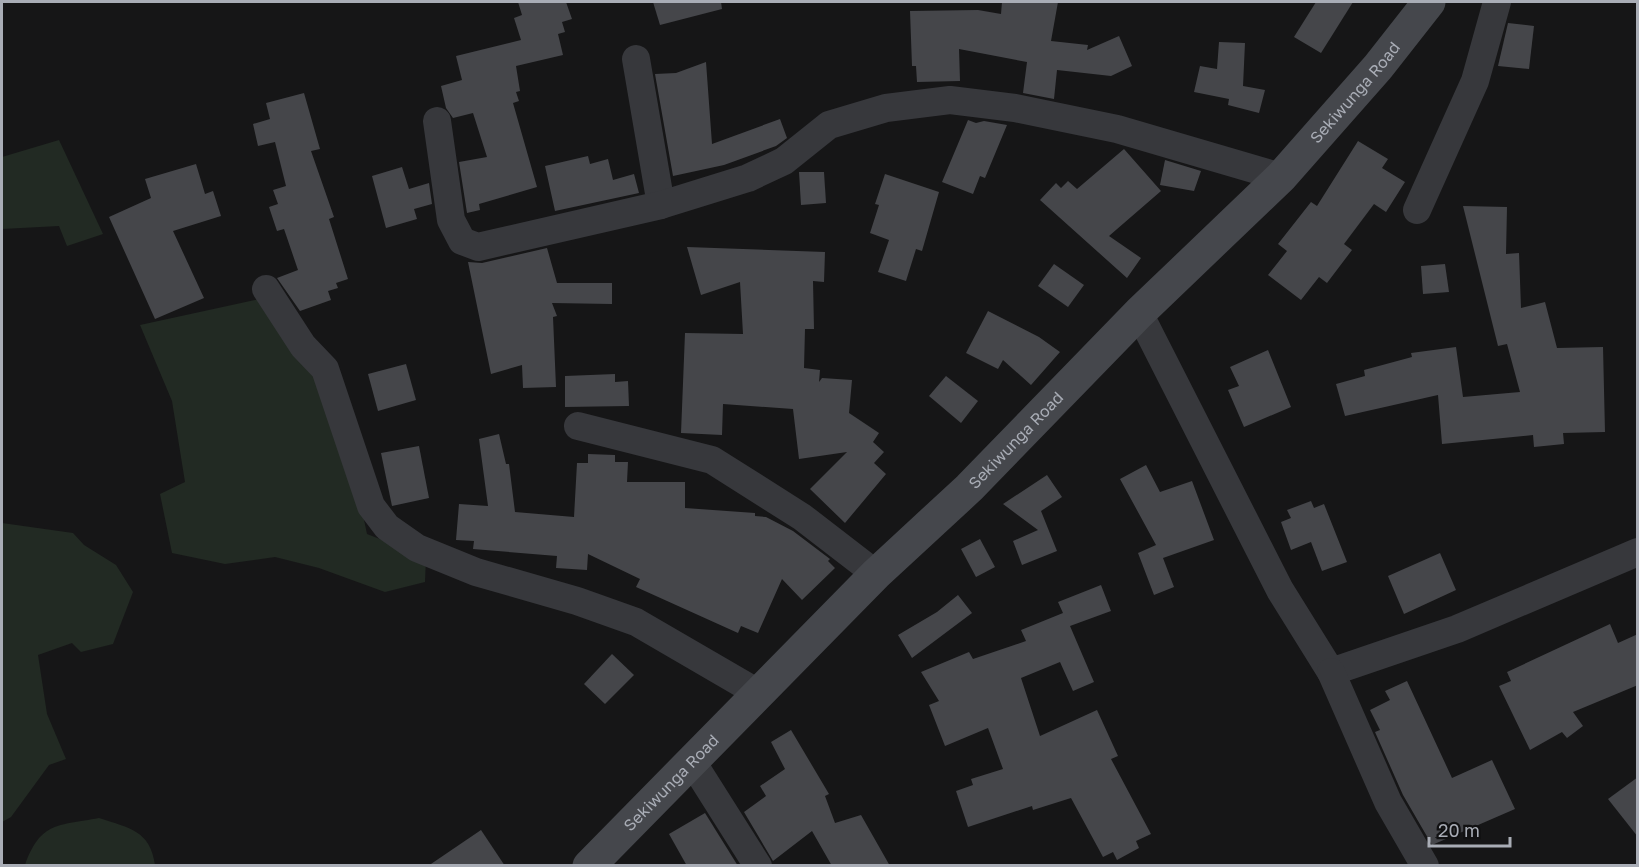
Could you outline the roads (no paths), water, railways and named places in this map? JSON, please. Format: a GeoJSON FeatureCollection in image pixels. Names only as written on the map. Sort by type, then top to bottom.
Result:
{"type":"FeatureCollection","features":[{"type":"Feature","properties":{"kind":"main road","name":"Sekiwunga Road"},"geometry":{"type":"LineString","coordinates":[[589,866],[876,574],[985,471],[1139,313],[1281,177],[1378,68],[1429,2]]}},
{"type":"Feature","properties":{"kind":"street"},"geometry":{"type":"LineString","coordinates":[[1417,210],[1475,81],[1497,2]]}},
{"type":"Feature","properties":{"kind":"street"},"geometry":{"type":"LineString","coordinates":[[636,59],[661,205]]}},
{"type":"Feature","properties":{"kind":"street"},"geometry":{"type":"LineString","coordinates":[[437,121],[451,220],[462,241],[478,247],[661,205],[748,178],[784,162],[829,125],[886,108],[950,100],[1015,108],[1118,129],[1281,177]]}},
{"type":"Feature","properties":{"kind":"street"},"geometry":{"type":"LineString","coordinates":[[267,289],[303,346],[325,369],[371,506],[387,527],[417,548],[476,572],[577,601],[636,622],[758,693]]}},
{"type":"Feature","properties":{"kind":"street"},"geometry":{"type":"LineString","coordinates":[[1139,313],[1280,590],[1331,672],[1388,802],[1425,866]]}},
{"type":"Feature","properties":{"kind":"street"},"geometry":{"type":"LineString","coordinates":[[578,426],[712,460],[802,517],[876,574]]}},
{"type":"Feature","properties":{"kind":"street"},"geometry":{"type":"LineString","coordinates":[[1331,672],[1457,629],[1638,552]]}},
{"type":"Feature","properties":{"kind":"street"},"geometry":{"type":"LineString","coordinates":[[691,760],[758,866]]}}]}
